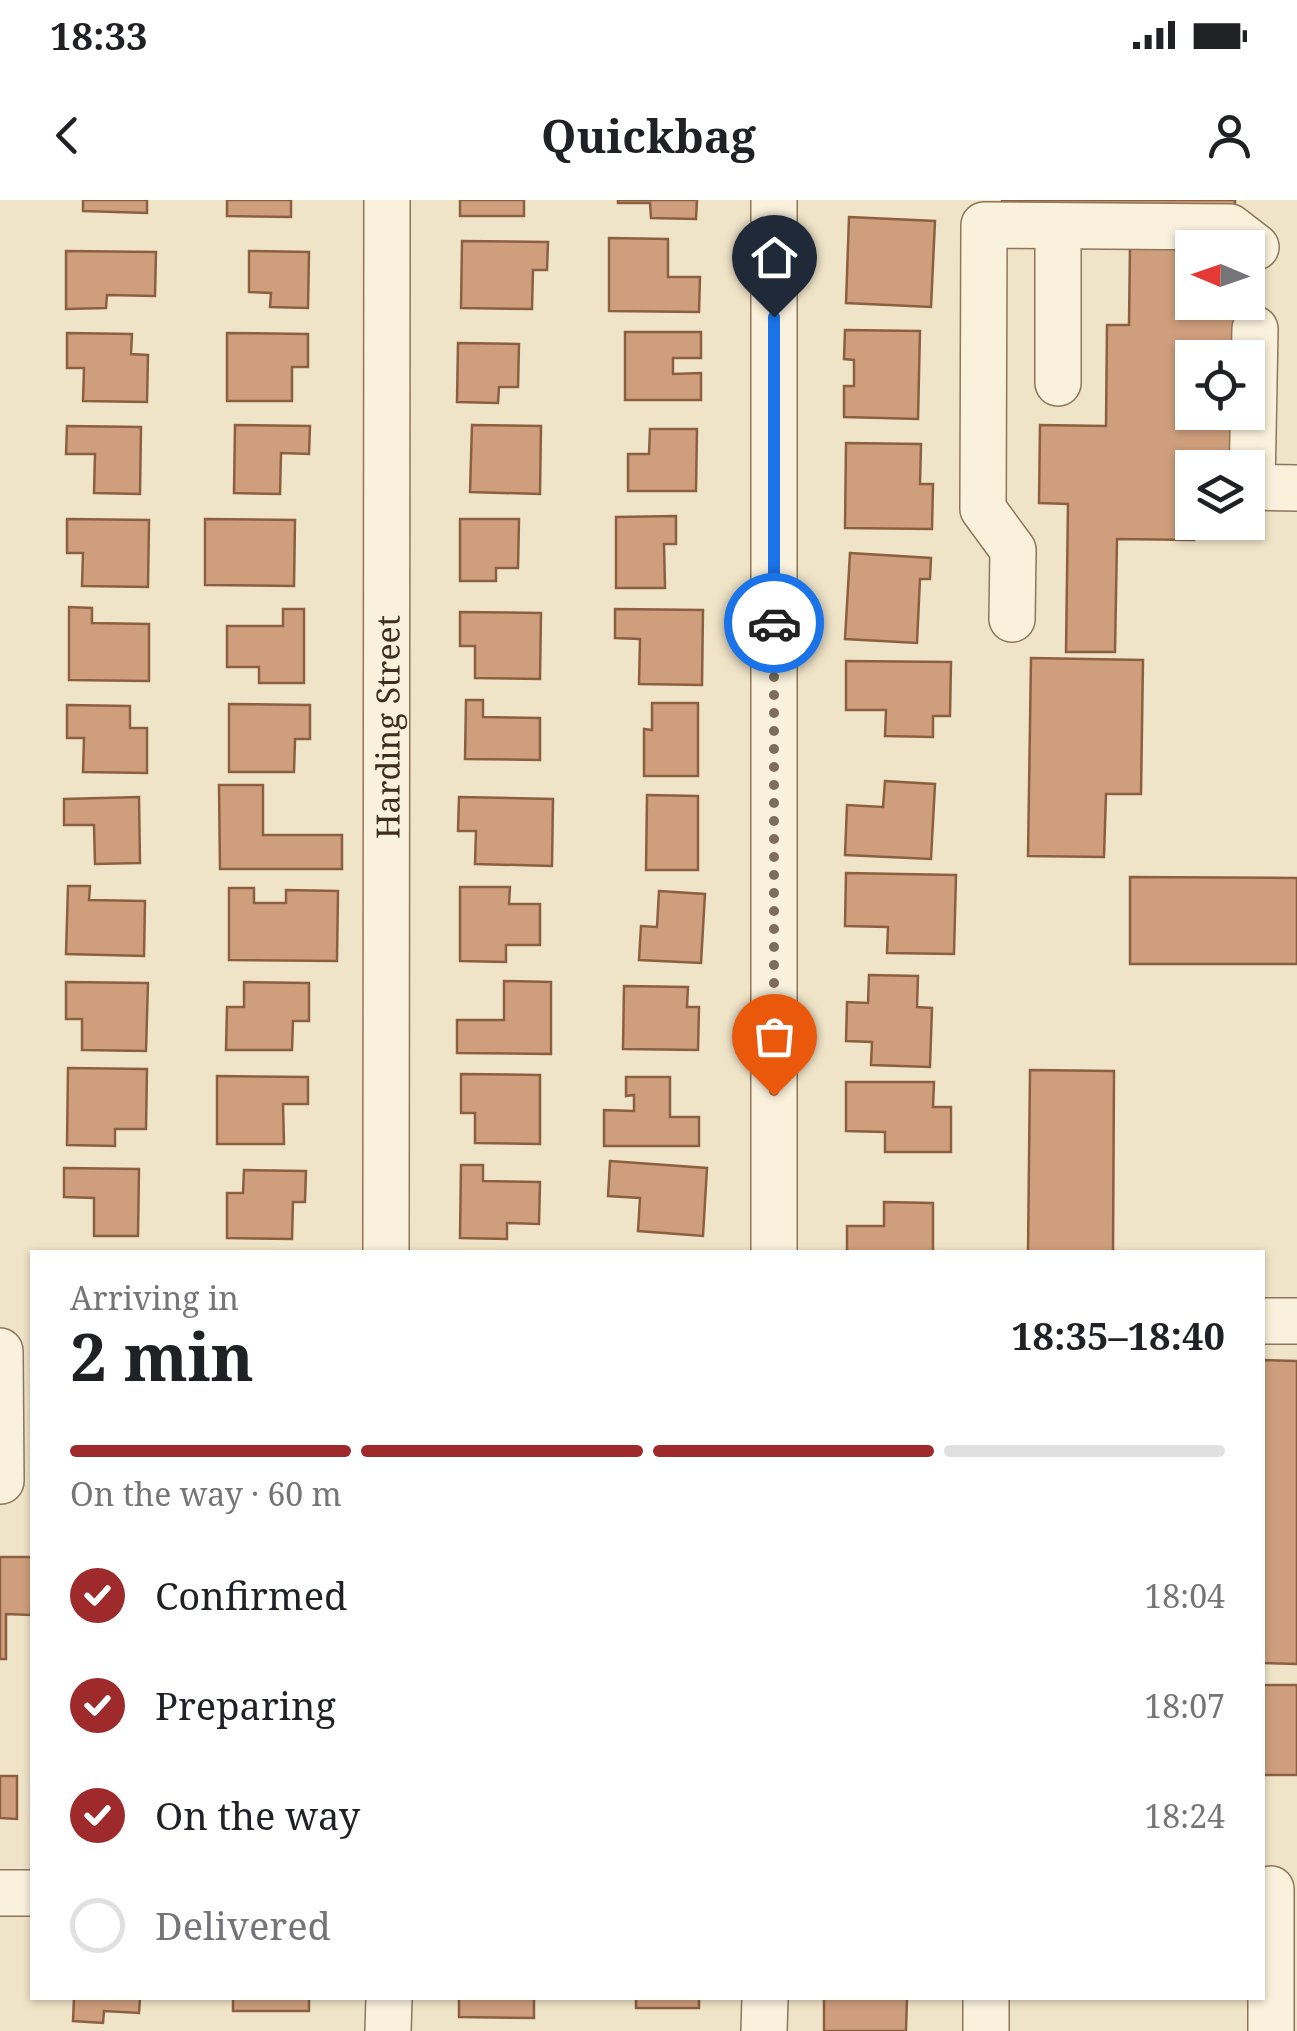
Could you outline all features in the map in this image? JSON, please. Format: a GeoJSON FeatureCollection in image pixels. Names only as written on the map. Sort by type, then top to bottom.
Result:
{"type":"FeatureCollection","features":[{"type":"Feature","properties":{"kind":"street","name":"Harding Street"},"geometry":{"type":"LineString","coordinates":[[386,1250],[387,200]]}},
{"type":"Feature","properties":{"kind":"street"},"geometry":{"type":"LineString","coordinates":[[774,200],[774,1250]]}},
{"type":"Feature","properties":{"kind":"street"},"geometry":{"type":"LineString","coordinates":[[1012,619],[1013,550],[983,510],[984,226],[1230,226],[1235,230]]}},
{"type":"Feature","properties":{"kind":"street"},"geometry":{"type":"LineString","coordinates":[[1058,226],[1058,382]]}},
{"type":"Feature","properties":{"kind":"street"},"geometry":{"type":"LineString","coordinates":[[1255,329],[1252,487],[1297,488]]}},
{"type":"Feature","properties":{"kind":"street"},"geometry":{"type":"LineString","coordinates":[[1265,1321],[1297,1321]]}},
{"type":"Feature","properties":{"kind":"street"},"geometry":{"type":"LineString","coordinates":[[0,1351],[0,1481],[30,1481]]}},
{"type":"Feature","properties":{"kind":"street"},"geometry":{"type":"LineString","coordinates":[[1271,2031],[1277,1890]]}},
{"type":"Feature","properties":{"kind":"street"},"geometry":{"type":"LineString","coordinates":[[0,1893],[30,1893]]}},
{"type":"Feature","properties":{"kind":"street"},"geometry":{"type":"LineString","coordinates":[[388,2000],[388,2031]]}},
{"type":"Feature","properties":{"kind":"street"},"geometry":{"type":"LineString","coordinates":[[764,2031],[765,2000]]}},
{"type":"Feature","properties":{"kind":"street"},"geometry":{"type":"LineString","coordinates":[[986,2000],[986,2031]]}},
{"type":"Feature","properties":{"kind":"building"},"geometry":{"type":"Polygon","coordinates":[[[83,200],[147,200],[147,213],[83,211],[83,200]]]}},
{"type":"Feature","properties":{"kind":"building"},"geometry":{"type":"Polygon","coordinates":[[[227,200],[291,200],[291,217],[227,216],[227,200]]]}},
{"type":"Feature","properties":{"kind":"building"},"geometry":{"type":"Polygon","coordinates":[[[460,200],[524,200],[524,216],[460,216],[460,200]]]}},
{"type":"Feature","properties":{"kind":"building"},"geometry":{"type":"Polygon","coordinates":[[[618,200],[697,200],[696,219],[651,218],[650,203],[618,200]]]}},
{"type":"Feature","properties":{"kind":"building"},"geometry":{"type":"Polygon","coordinates":[[[1235,200],[1235,205],[1002,203],[1235,200]]]}},
{"type":"Feature","properties":{"kind":"building"},"geometry":{"type":"Polygon","coordinates":[[[849,217],[935,221],[931,307],[846,303],[849,217]]]}},
{"type":"Feature","properties":{"kind":"building"},"geometry":{"type":"Polygon","coordinates":[[[609,238],[668,239],[668,277],[700,277],[699,312],[609,311],[609,238]]]}},
{"type":"Feature","properties":{"kind":"building"},"geometry":{"type":"Polygon","coordinates":[[[462,241],[548,242],[547,270],[533,270],[532,309],[461,308],[462,241]]]}},
{"type":"Feature","properties":{"kind":"building"},"geometry":{"type":"Polygon","coordinates":[[[1130,247],[1175,248],[1175,320],[1236,320],[1235,340],[1175,340],[1175,430],[1235,430],[1234,450],[1175,450],[1175,540],[1117,539],[1115,652],[1066,652],[1068,504],[1039,503],[1040,425],[1106,426],[1107,325],[1129,325],[1130,247]]]}},
{"type":"Feature","properties":{"kind":"building"},"geometry":{"type":"Polygon","coordinates":[[[66,251],[156,252],[155,296],[107,295],[106,308],[66,309],[66,251]]]}},
{"type":"Feature","properties":{"kind":"building"},"geometry":{"type":"Polygon","coordinates":[[[249,251],[309,252],[308,308],[270,307],[271,293],[249,292],[249,251]]]}},
{"type":"Feature","properties":{"kind":"building"},"geometry":{"type":"Polygon","coordinates":[[[845,330],[920,331],[918,419],[844,417],[844,386],[854,386],[854,360],[844,359],[845,330]]]}},
{"type":"Feature","properties":{"kind":"building"},"geometry":{"type":"Polygon","coordinates":[[[625,332],[701,332],[701,358],[673,358],[673,374],[701,373],[701,400],[625,400],[625,332]]]}},
{"type":"Feature","properties":{"kind":"building"},"geometry":{"type":"Polygon","coordinates":[[[67,333],[132,334],[131,354],[148,355],[147,402],[83,401],[84,368],[67,368],[67,333]]]}},
{"type":"Feature","properties":{"kind":"building"},"geometry":{"type":"Polygon","coordinates":[[[227,333],[308,334],[308,367],[292,367],[292,401],[227,401],[227,333]]]}},
{"type":"Feature","properties":{"kind":"building"},"geometry":{"type":"Polygon","coordinates":[[[458,343],[519,344],[518,387],[499,387],[498,403],[457,402],[458,343]]]}},
{"type":"Feature","properties":{"kind":"building"},"geometry":{"type":"Polygon","coordinates":[[[235,425],[310,426],[309,454],[281,453],[280,494],[234,493],[235,425]]]}},
{"type":"Feature","properties":{"kind":"building"},"geometry":{"type":"Polygon","coordinates":[[[472,425],[541,426],[540,494],[470,492],[472,425]]]}},
{"type":"Feature","properties":{"kind":"building"},"geometry":{"type":"Polygon","coordinates":[[[67,426],[141,427],[140,494],[94,493],[95,454],[66,454],[67,426]]]}},
{"type":"Feature","properties":{"kind":"building"},"geometry":{"type":"Polygon","coordinates":[[[650,429],[697,429],[696,491],[628,491],[628,454],[649,454],[650,429]]]}},
{"type":"Feature","properties":{"kind":"building"},"geometry":{"type":"Polygon","coordinates":[[[846,443],[921,444],[920,484],[933,484],[932,529],[845,528],[846,443]]]}},
{"type":"Feature","properties":{"kind":"building"},"geometry":{"type":"Polygon","coordinates":[[[676,516],[676,544],[664,544],[665,588],[616,588],[616,517],[676,516]]]}},
{"type":"Feature","properties":{"kind":"building"},"geometry":{"type":"Polygon","coordinates":[[[67,519],[149,520],[148,587],[82,586],[83,553],[67,553],[67,519]]]}},
{"type":"Feature","properties":{"kind":"building"},"geometry":{"type":"Polygon","coordinates":[[[205,519],[295,520],[294,586],[205,585],[205,519]]]}},
{"type":"Feature","properties":{"kind":"building"},"geometry":{"type":"Polygon","coordinates":[[[460,519],[519,519],[518,568],[496,568],[496,581],[460,581],[460,519]]]}},
{"type":"Feature","properties":{"kind":"building"},"geometry":{"type":"Polygon","coordinates":[[[850,553],[931,558],[930,579],[920,579],[917,643],[845,639],[850,553]]]}},
{"type":"Feature","properties":{"kind":"building"},"geometry":{"type":"Polygon","coordinates":[[[69,607],[92,608],[92,623],[149,624],[149,681],[69,680],[69,607]]]}},
{"type":"Feature","properties":{"kind":"building"},"geometry":{"type":"Polygon","coordinates":[[[283,609],[304,609],[304,683],[259,683],[259,667],[227,667],[227,626],[283,626],[283,609]]]}},
{"type":"Feature","properties":{"kind":"building"},"geometry":{"type":"Polygon","coordinates":[[[615,609],[703,610],[702,685],[639,684],[640,639],[615,638],[615,609]]]}},
{"type":"Feature","properties":{"kind":"building"},"geometry":{"type":"Polygon","coordinates":[[[460,612],[541,613],[540,679],[475,678],[475,646],[460,646],[460,612]]]}},
{"type":"Feature","properties":{"kind":"building"},"geometry":{"type":"Polygon","coordinates":[[[1031,658],[1143,660],[1141,794],[1106,794],[1104,857],[1028,856],[1031,658]]]}},
{"type":"Feature","properties":{"kind":"building"},"geometry":{"type":"Polygon","coordinates":[[[846,661],[951,662],[950,716],[933,716],[933,737],[885,736],[886,710],[846,710],[846,661]]]}},
{"type":"Feature","properties":{"kind":"building"},"geometry":{"type":"Polygon","coordinates":[[[466,700],[483,700],[483,717],[540,718],[540,760],[465,759],[466,700]]]}},
{"type":"Feature","properties":{"kind":"building"},"geometry":{"type":"Polygon","coordinates":[[[652,703],[698,703],[698,776],[644,776],[644,729],[652,730],[652,703]]]}},
{"type":"Feature","properties":{"kind":"building"},"geometry":{"type":"Polygon","coordinates":[[[229,704],[310,705],[310,739],[295,739],[294,772],[229,772],[229,704]]]}},
{"type":"Feature","properties":{"kind":"building"},"geometry":{"type":"Polygon","coordinates":[[[67,705],[130,706],[130,728],[147,728],[147,773],[83,772],[84,738],[67,738],[67,705]]]}},
{"type":"Feature","properties":{"kind":"building"},"geometry":{"type":"Polygon","coordinates":[[[885,781],[935,784],[931,859],[845,855],[847,805],[883,807],[885,781]]]}},
{"type":"Feature","properties":{"kind":"building"},"geometry":{"type":"Polygon","coordinates":[[[219,785],[263,785],[263,835],[342,835],[342,869],[220,869],[219,785]]]}},
{"type":"Feature","properties":{"kind":"building"},"geometry":{"type":"Polygon","coordinates":[[[647,795],[698,796],[698,870],[646,870],[647,795]]]}},
{"type":"Feature","properties":{"kind":"building"},"geometry":{"type":"Polygon","coordinates":[[[139,797],[140,863],[95,864],[94,825],[64,825],[64,799],[139,797]]]}},
{"type":"Feature","properties":{"kind":"building"},"geometry":{"type":"Polygon","coordinates":[[[459,797],[553,799],[552,866],[475,864],[476,831],[458,831],[459,797]]]}},
{"type":"Feature","properties":{"kind":"building"},"geometry":{"type":"Polygon","coordinates":[[[846,873],[956,875],[954,954],[887,953],[888,927],[845,926],[846,873]]]}},
{"type":"Feature","properties":{"kind":"building"},"geometry":{"type":"Polygon","coordinates":[[[1130,877],[1297,878],[1297,964],[1130,964],[1130,877]]]}},
{"type":"Feature","properties":{"kind":"building"},"geometry":{"type":"Polygon","coordinates":[[[68,886],[90,886],[89,900],[145,901],[144,956],[66,954],[68,886]]]}},
{"type":"Feature","properties":{"kind":"building"},"geometry":{"type":"Polygon","coordinates":[[[460,887],[510,887],[509,904],[540,904],[540,945],[506,945],[506,962],[460,961],[460,887]]]}},
{"type":"Feature","properties":{"kind":"building"},"geometry":{"type":"Polygon","coordinates":[[[229,888],[254,888],[254,903],[286,903],[286,890],[338,891],[337,961],[229,960],[229,888]]]}},
{"type":"Feature","properties":{"kind":"building"},"geometry":{"type":"Polygon","coordinates":[[[659,891],[705,894],[701,963],[639,960],[641,926],[657,927],[659,891]]]}},
{"type":"Feature","properties":{"kind":"building"},"geometry":{"type":"Polygon","coordinates":[[[869,975],[918,976],[917,1007],[932,1008],[930,1067],[871,1065],[872,1042],[846,1041],[847,1002],[868,1003],[869,975]]]}},
{"type":"Feature","properties":{"kind":"building"},"geometry":{"type":"Polygon","coordinates":[[[504,981],[551,982],[551,1054],[457,1053],[457,1020],[504,1020],[504,981]]]}},
{"type":"Feature","properties":{"kind":"building"},"geometry":{"type":"Polygon","coordinates":[[[66,982],[148,983],[146,1051],[82,1050],[82,1019],[66,1019],[66,982]]]}},
{"type":"Feature","properties":{"kind":"building"},"geometry":{"type":"Polygon","coordinates":[[[244,982],[309,983],[309,1021],[293,1021],[292,1050],[226,1050],[227,1007],[244,1007],[244,982]]]}},
{"type":"Feature","properties":{"kind":"building"},"geometry":{"type":"Polygon","coordinates":[[[624,986],[688,987],[687,1007],[699,1007],[698,1050],[623,1049],[624,986]]]}},
{"type":"Feature","properties":{"kind":"building"},"geometry":{"type":"Polygon","coordinates":[[[68,1068],[147,1069],[146,1129],[115,1129],[115,1146],[67,1145],[68,1068]]]}},
{"type":"Feature","properties":{"kind":"building"},"geometry":{"type":"Polygon","coordinates":[[[1030,1070],[1114,1071],[1113,1250],[1028,1250],[1030,1070]]]}},
{"type":"Feature","properties":{"kind":"building"},"geometry":{"type":"Polygon","coordinates":[[[461,1074],[540,1075],[540,1144],[475,1143],[475,1113],[461,1113],[461,1074]]]}},
{"type":"Feature","properties":{"kind":"building"},"geometry":{"type":"Polygon","coordinates":[[[217,1076],[308,1077],[308,1104],[283,1104],[284,1144],[217,1144],[217,1076]]]}},
{"type":"Feature","properties":{"kind":"building"},"geometry":{"type":"Polygon","coordinates":[[[626,1077],[670,1077],[670,1117],[699,1117],[699,1146],[604,1146],[604,1110],[634,1111],[634,1095],[626,1096],[626,1077]]]}},
{"type":"Feature","properties":{"kind":"building"},"geometry":{"type":"Polygon","coordinates":[[[846,1082],[934,1082],[933,1107],[951,1107],[951,1152],[885,1152],[885,1132],[846,1131],[846,1082]]]}},
{"type":"Feature","properties":{"kind":"building"},"geometry":{"type":"Polygon","coordinates":[[[610,1161],[707,1168],[703,1236],[638,1231],[640,1198],[608,1196],[610,1161]]]}},
{"type":"Feature","properties":{"kind":"building"},"geometry":{"type":"Polygon","coordinates":[[[461,1165],[483,1165],[483,1181],[540,1182],[539,1224],[507,1223],[507,1239],[460,1238],[461,1165]]]}},
{"type":"Feature","properties":{"kind":"building"},"geometry":{"type":"Polygon","coordinates":[[[64,1168],[139,1169],[138,1236],[94,1236],[94,1198],[64,1197],[64,1168]]]}},
{"type":"Feature","properties":{"kind":"building"},"geometry":{"type":"Polygon","coordinates":[[[244,1170],[306,1171],[305,1202],[293,1202],[292,1239],[227,1238],[227,1193],[243,1193],[244,1170]]]}},
{"type":"Feature","properties":{"kind":"building"},"geometry":{"type":"Polygon","coordinates":[[[884,1202],[933,1203],[933,1250],[847,1250],[847,1226],[884,1226],[884,1202]]]}},
{"type":"Feature","properties":{"kind":"building"},"geometry":{"type":"Polygon","coordinates":[[[1265,1360],[1297,1361],[1297,1664],[1265,1663],[1265,1360]]]}},
{"type":"Feature","properties":{"kind":"building"},"geometry":{"type":"Polygon","coordinates":[[[0,1557],[30,1557],[30,1615],[6,1614],[6,1659],[0,1659],[0,1557]]]}},
{"type":"Feature","properties":{"kind":"building"},"geometry":{"type":"Polygon","coordinates":[[[1265,1685],[1297,1685],[1297,1775],[1265,1775],[1265,1685]]]}},
{"type":"Feature","properties":{"kind":"building"},"geometry":{"type":"Polygon","coordinates":[[[0,1776],[17,1776],[17,1819],[0,1818],[0,1776]]]}},
{"type":"Feature","properties":{"kind":"building"},"geometry":{"type":"Polygon","coordinates":[[[74,2000],[140,2000],[139,2013],[104,2011],[103,2023],[73,2021],[74,2000]]]}},
{"type":"Feature","properties":{"kind":"building"},"geometry":{"type":"Polygon","coordinates":[[[233,2000],[309,2000],[309,2011],[233,2011],[233,2000]]]}},
{"type":"Feature","properties":{"kind":"building"},"geometry":{"type":"Polygon","coordinates":[[[459,2000],[534,2000],[534,2018],[459,2017],[459,2000]]]}},
{"type":"Feature","properties":{"kind":"building"},"geometry":{"type":"Polygon","coordinates":[[[636,2000],[699,2000],[699,2008],[636,2008],[636,2000]]]}},
{"type":"Feature","properties":{"kind":"building"},"geometry":{"type":"Polygon","coordinates":[[[824,2000],[907,2000],[906,2031],[824,2031],[824,2000]]]}},
{"type":"Feature","properties":{"kind":"way so far"},"geometry":{"type":"LineString","coordinates":[[774,623],[774,1096]]}},
{"type":"Feature","properties":{"kind":"route"},"geometry":{"type":"LineString","coordinates":[[774,317],[774,623]]}}]}
